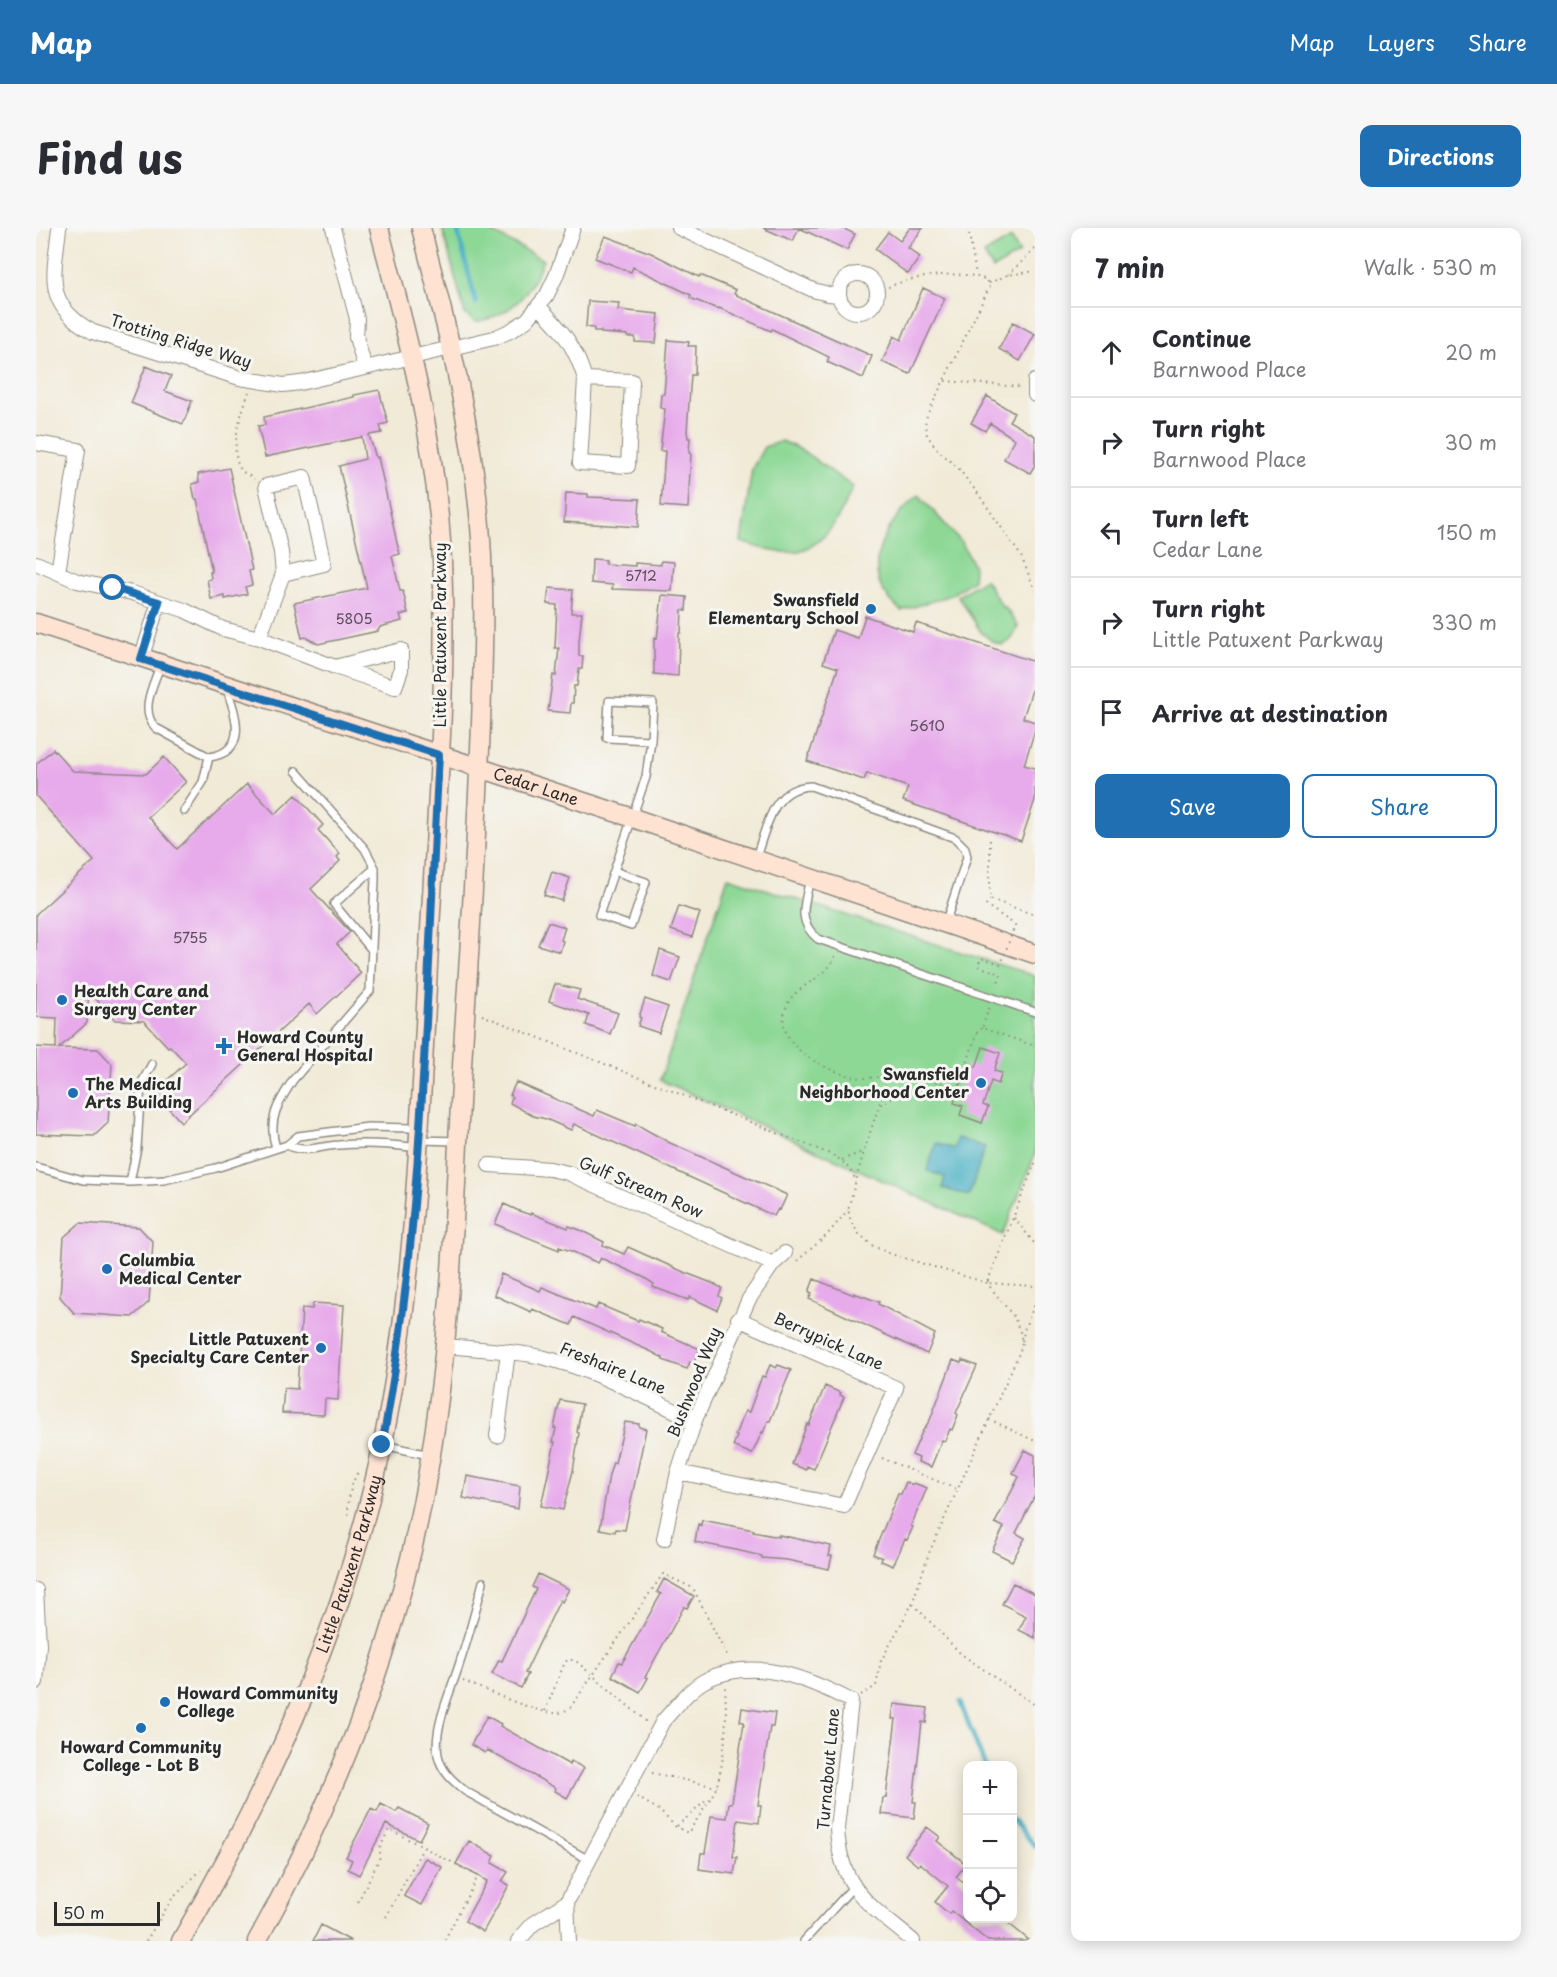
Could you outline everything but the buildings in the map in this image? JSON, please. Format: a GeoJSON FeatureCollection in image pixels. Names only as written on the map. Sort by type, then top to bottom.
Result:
{"type":"FeatureCollection","features":[{"type":"Feature","properties":{"kind":"main road","name":"Little Patuxent Parkway"},"geometry":{"type":"LineString","coordinates":[[182,1939],[247,1821],[291,1728],[311,1681],[346,1583],[382,1445],[406,1296],[419,1139],[439,755],[443,654],[441,538],[428,429],[379,228]]}},
{"type":"Feature","properties":{"kind":"main road"},"geometry":{"type":"LineString","coordinates":[[257,1941],[290,1880],[331,1795],[368,1698],[400,1596],[414,1542],[431,1456],[450,1302],[479,768],[483,615],[481,540],[475,480],[452,347],[421,228]]}},
{"type":"Feature","properties":{"kind":"main road","name":"Cedar Lane"},"geometry":{"type":"LineString","coordinates":[[36,623],[633,818],[1035,954]]}},
{"type":"Feature","properties":{"kind":"street","name":"Trotting Ridge Way"},"geometry":{"type":"LineString","coordinates":[[59,228],[54,275],[55,288],[58,300],[70,317],[93,332],[254,381],[283,385],[494,338],[510,331],[527,320],[539,307],[556,276],[573,228]]}},
{"type":"Feature","properties":{"kind":"street"},"geometry":{"type":"LineString","coordinates":[[333,228],[357,320],[356,337],[365,368]]}},
{"type":"Feature","properties":{"kind":"street"},"geometry":{"type":"LineString","coordinates":[[679,228],[813,290],[839,295]]}},
{"type":"Feature","properties":{"kind":"street"},"geometry":{"type":"LineString","coordinates":[[857,273],[865,274],[872,279],[878,293],[872,306],[859,312],[845,308],[839,295],[843,280],[857,273]]}},
{"type":"Feature","properties":{"kind":"street"},"geometry":{"type":"LineString","coordinates":[[539,307],[566,336],[576,353],[585,379],[580,463],[628,466],[632,381],[585,379]]}},
{"type":"Feature","properties":{"kind":"street"},"geometry":{"type":"LineString","coordinates":[[36,443],[78,450],[57,572]]}},
{"type":"Feature","properties":{"kind":"street"},"geometry":{"type":"LineString","coordinates":[[259,638],[283,574],[266,486],[304,477],[324,564],[283,574]]}},
{"type":"Feature","properties":{"kind":"street"},"geometry":{"type":"LineString","coordinates":[[36,563],[93,586],[132,593],[159,602],[196,615],[223,629],[259,638],[335,667]]}},
{"type":"Feature","properties":{"kind":"street"},"geometry":{"type":"LineString","coordinates":[[141,659],[159,602]]}},
{"type":"Feature","properties":{"kind":"street","name":"Gulf Stream Row"},"geometry":{"type":"LineString","coordinates":[[489,1165],[550,1169],[568,1173],[772,1264]]}},
{"type":"Feature","properties":{"kind":"street","name":"Bushwood Way"},"geometry":{"type":"LineString","coordinates":[[664,1539],[678,1472],[695,1420],[738,1319],[772,1264],[785,1252]]}},
{"type":"Feature","properties":{"kind":"street","name":"Berrypick Lane"},"geometry":{"type":"LineString","coordinates":[[678,1472],[844,1506],[896,1388],[738,1319]]}},
{"type":"Feature","properties":{"kind":"street","name":"Freshaire Lane"},"geometry":{"type":"LineString","coordinates":[[445,1346],[537,1356],[591,1373],[695,1420]]}},
{"type":"Feature","properties":{"kind":"street"},"geometry":{"type":"LineString","coordinates":[[497,1436],[508,1352]]}},
{"type":"Feature","properties":{"kind":"street"},"geometry":{"type":"LineString","coordinates":[[36,1590],[39,1645],[36,1682]]}},
{"type":"Feature","properties":{"kind":"street","name":"Turnabout Lane"},"geometry":{"type":"LineString","coordinates":[[518,1941],[533,1924],[567,1902],[663,1721],[692,1690],[706,1680],[730,1673],[764,1670],[785,1673],[833,1691],[851,1701],[837,1828],[838,1844],[853,1887],[913,1941]]}},
{"type":"Feature","properties":{"kind":"street"},"geometry":{"type":"LineString","coordinates":[[567,1902],[569,1941]]}},
{"type":"Feature","properties":{"kind":"lane"},"geometry":{"type":"LineString","coordinates":[[160,665],[148,701],[147,714],[150,722],[156,728],[209,757],[218,756],[229,749],[236,737],[237,718],[226,686]]}},
{"type":"Feature","properties":{"kind":"lane"},"geometry":{"type":"LineString","coordinates":[[614,872],[646,882],[631,926],[599,915],[646,777],[651,740],[653,703],[609,701],[607,738],[651,740]]}},
{"type":"Feature","properties":{"kind":"lane"},"geometry":{"type":"LineString","coordinates":[[184,811],[203,782],[209,757]]}},
{"type":"Feature","properties":{"kind":"lane"},"geometry":{"type":"LineString","coordinates":[[276,1148],[271,1134],[272,1120],[292,1080],[370,991],[375,868],[357,839],[296,771]]}},
{"type":"Feature","properties":{"kind":"lane"},"geometry":{"type":"LineString","coordinates":[[755,860],[779,801],[786,792],[799,786],[811,786],[955,838],[965,848],[967,857],[945,924]]}},
{"type":"Feature","properties":{"kind":"lane"},"geometry":{"type":"LineString","coordinates":[[371,949],[334,904],[375,868]]}},
{"type":"Feature","properties":{"kind":"lane"},"geometry":{"type":"LineString","coordinates":[[810,879],[803,912],[809,932],[818,939],[1035,1012]]}},
{"type":"Feature","properties":{"kind":"lane"},"geometry":{"type":"LineString","coordinates":[[130,1182],[137,1148],[141,1084],[152,1064]]}},
{"type":"Feature","properties":{"kind":"lane"},"geometry":{"type":"LineString","coordinates":[[36,1167],[83,1180],[130,1182],[164,1180],[287,1145],[298,1136],[368,1127],[412,1128],[419,1139]]}},
{"type":"Feature","properties":{"kind":"lane"},"geometry":{"type":"LineString","coordinates":[[287,1145],[299,1150],[366,1144],[411,1147],[419,1139],[457,1141]]}},
{"type":"Feature","properties":{"kind":"lane"},"geometry":{"type":"LineString","coordinates":[[382,1445],[431,1456]]}},
{"type":"Feature","properties":{"kind":"lane"},"geometry":{"type":"LineString","coordinates":[[483,1582],[438,1729],[438,1757],[452,1780],[465,1791],[589,1860]]}},
{"type":"Feature","properties":{"kind":"lane"},"geometry":{"type":"LineString","coordinates":[[804,1941],[853,1887]]}},
{"type":"Feature","properties":{"kind":"path"},"geometry":{"type":"LineString","coordinates":[[968,228],[976,276]]}},
{"type":"Feature","properties":{"kind":"path"},"geometry":{"type":"LineString","coordinates":[[1008,275],[1035,249]]}},
{"type":"Feature","properties":{"kind":"path"},"geometry":{"type":"LineString","coordinates":[[988,284],[1008,275],[1035,271]]}},
{"type":"Feature","properties":{"kind":"path"},"geometry":{"type":"LineString","coordinates":[[878,293],[887,286],[904,281],[945,275],[976,276],[987,280],[990,286],[927,415],[925,426],[927,435],[936,448],[958,468],[1021,556],[1035,590]]}},
{"type":"Feature","properties":{"kind":"path"},"geometry":{"type":"LineString","coordinates":[[254,381],[240,423],[236,441],[236,456],[242,471],[266,486]]}},
{"type":"Feature","properties":{"kind":"path"},"geometry":{"type":"LineString","coordinates":[[945,381],[1035,388]]}},
{"type":"Feature","properties":{"kind":"path"},"geometry":{"type":"LineString","coordinates":[[837,947],[832,965],[803,986],[786,1006],[783,1017],[784,1031],[791,1043],[822,1065],[855,1077],[906,1081],[922,1078],[958,1090],[1001,974],[978,966],[981,958],[1001,964],[1015,925],[986,905],[990,899],[990,840]]}},
{"type":"Feature","properties":{"kind":"path"},"geometry":{"type":"LineString","coordinates":[[990,899],[1035,915]]}},
{"type":"Feature","properties":{"kind":"path"},"geometry":{"type":"LineString","coordinates":[[482,1015],[842,1160],[849,1167],[856,1181]]}},
{"type":"Feature","properties":{"kind":"path"},"geometry":{"type":"LineString","coordinates":[[982,1028],[1035,1046]]}},
{"type":"Feature","properties":{"kind":"path"},"geometry":{"type":"LineString","coordinates":[[785,1252],[798,1261],[827,1235],[848,1209],[888,1078]]}},
{"type":"Feature","properties":{"kind":"path"},"geometry":{"type":"LineString","coordinates":[[880,1105],[904,1089],[906,1081]]}},
{"type":"Feature","properties":{"kind":"path"},"geometry":{"type":"LineString","coordinates":[[842,1160],[864,1151]]}},
{"type":"Feature","properties":{"kind":"path"},"geometry":{"type":"LineString","coordinates":[[987,1283],[1035,1163]]}},
{"type":"Feature","properties":{"kind":"path"},"geometry":{"type":"LineString","coordinates":[[848,1209],[851,1222],[859,1234],[873,1246],[891,1254],[987,1283],[1035,1286]]}},
{"type":"Feature","properties":{"kind":"path"},"geometry":{"type":"LineString","coordinates":[[1014,1217],[1035,1244]]}},
{"type":"Feature","properties":{"kind":"path"},"geometry":{"type":"LineString","coordinates":[[987,1283],[1014,1317],[1022,1342]]}},
{"type":"Feature","properties":{"kind":"path"},"geometry":{"type":"LineString","coordinates":[[851,1701],[876,1686],[881,1660],[912,1604],[929,1553],[1020,1351],[1025,1327],[1035,1304]]}},
{"type":"Feature","properties":{"kind":"path"},"geometry":{"type":"LineString","coordinates":[[989,1419],[1035,1441]]}},
{"type":"Feature","properties":{"kind":"path"},"geometry":{"type":"LineString","coordinates":[[868,1452],[957,1490]]}},
{"type":"Feature","properties":{"kind":"path"},"geometry":{"type":"LineString","coordinates":[[348,1521],[352,1482],[363,1464]]}},
{"type":"Feature","properties":{"kind":"path"},"geometry":{"type":"LineString","coordinates":[[455,1678],[545,1711],[555,1713],[570,1708],[663,1575],[693,1588],[730,1673],[717,1787],[688,1833],[676,1827],[659,1810],[627,1791]]}},
{"type":"Feature","properties":{"kind":"path"},"geometry":{"type":"LineString","coordinates":[[912,1604],[961,1654],[1035,1705]]}},
{"type":"Feature","properties":{"kind":"path"},"geometry":{"type":"LineString","coordinates":[[545,1711],[565,1662],[569,1659],[577,1662],[658,1731]]}},
{"type":"Feature","properties":{"kind":"path"},"geometry":{"type":"LineString","coordinates":[[637,1770],[717,1787]]}},
{"type":"Feature","properties":{"kind":"path"},"geometry":{"type":"LineString","coordinates":[[676,1827],[709,1798]]}},
{"type":"Feature","properties":{"kind":"path"},"geometry":{"type":"LineString","coordinates":[[358,1902],[381,1855],[379,1850],[389,1828],[478,1876],[444,1941]]}},
{"type":"Feature","properties":{"kind":"path"},"geometry":{"type":"LineString","coordinates":[[386,1917],[423,1847]]}},
{"type":"Feature","properties":{"kind":"path"},"geometry":{"type":"LineString","coordinates":[[146,1941],[172,1899],[206,1863]]}},
{"type":"Feature","properties":{"kind":"green space"},"geometry":{"type":"Polygon","coordinates":[[[442,228],[485,228],[543,260],[532,283],[518,302],[500,314],[475,322],[465,314],[442,228]]]}},
{"type":"Feature","properties":{"kind":"green space"},"geometry":{"type":"Polygon","coordinates":[[[1011,238],[1020,253],[993,269],[984,254],[1011,238]]]}},
{"type":"Feature","properties":{"kind":"green space"},"geometry":{"type":"Polygon","coordinates":[[[782,441],[803,451],[853,487],[841,513],[825,535],[815,544],[803,550],[789,552],[769,550],[741,542],[752,469],[764,447],[782,441]]]}},
{"type":"Feature","properties":{"kind":"green space"},"geometry":{"type":"Polygon","coordinates":[[[919,495],[962,543],[974,567],[973,580],[951,595],[901,611],[880,585],[877,569],[878,557],[881,544],[894,522],[919,495]]]}},
{"type":"Feature","properties":{"kind":"green space"},"geometry":{"type":"Polygon","coordinates":[[[985,579],[1003,608],[1005,607],[1018,626],[1012,638],[1002,645],[993,642],[981,632],[958,596],[985,579]]]}},
{"type":"Feature","properties":{"kind":"green space"},"geometry":{"type":"Polygon","coordinates":[[[728,877],[1035,976],[1035,1154],[1003,1235],[660,1080],[728,877]]]}},
{"type":"Feature","properties":{"kind":"water"},"geometry":{"type":"Polygon","coordinates":[[[957,1138],[985,1147],[969,1196],[942,1188],[945,1177],[927,1171],[936,1143],[954,1149],[957,1138]]]}},
{"type":"Feature","properties":{"kind":"waterway"},"geometry":{"type":"LineString","coordinates":[[457,228],[476,303]]}},
{"type":"Feature","properties":{"kind":"waterway"},"geometry":{"type":"LineString","coordinates":[[960,1702],[983,1761]]}},
{"type":"Feature","properties":{"kind":"waterway"},"geometry":{"type":"LineString","coordinates":[[1017,1826],[1035,1846]]}},
{"type":"Feature","properties":{"kind":"place","name":"Swansfield Elementary School"},"geometry":{"type":"Point","coordinates":[871,609]}},
{"type":"Feature","properties":{"kind":"place","name":"Health Care and Surgery Center"},"geometry":{"type":"Point","coordinates":[62,1000]}},
{"type":"Feature","properties":{"kind":"place","name":"Howard County General Hospital"},"geometry":{"type":"Point","coordinates":[224,1046]}},
{"type":"Feature","properties":{"kind":"place","name":"Swansfield Neighborhood Center"},"geometry":{"type":"Point","coordinates":[981,1083]}},
{"type":"Feature","properties":{"kind":"place","name":"The Medical Arts Building"},"geometry":{"type":"Point","coordinates":[73,1093]}},
{"type":"Feature","properties":{"kind":"place","name":"Columbia Medical Center"},"geometry":{"type":"Point","coordinates":[107,1269]}},
{"type":"Feature","properties":{"kind":"place","name":"Little Patuxent Specialty Care Center"},"geometry":{"type":"Point","coordinates":[321,1348]}},
{"type":"Feature","properties":{"kind":"place","name":"Howard Community College"},"geometry":{"type":"Point","coordinates":[165,1702]}},
{"type":"Feature","properties":{"kind":"place","name":"Howard Community College - Lot B"},"geometry":{"type":"Point","coordinates":[141,1728]}},
{"type":"Feature","properties":{"kind":"route"},"geometry":{"type":"LineString","coordinates":[[113,588],[159,602],[141,659],[439,755],[419,1139],[406,1296],[382,1445]]}}]}
